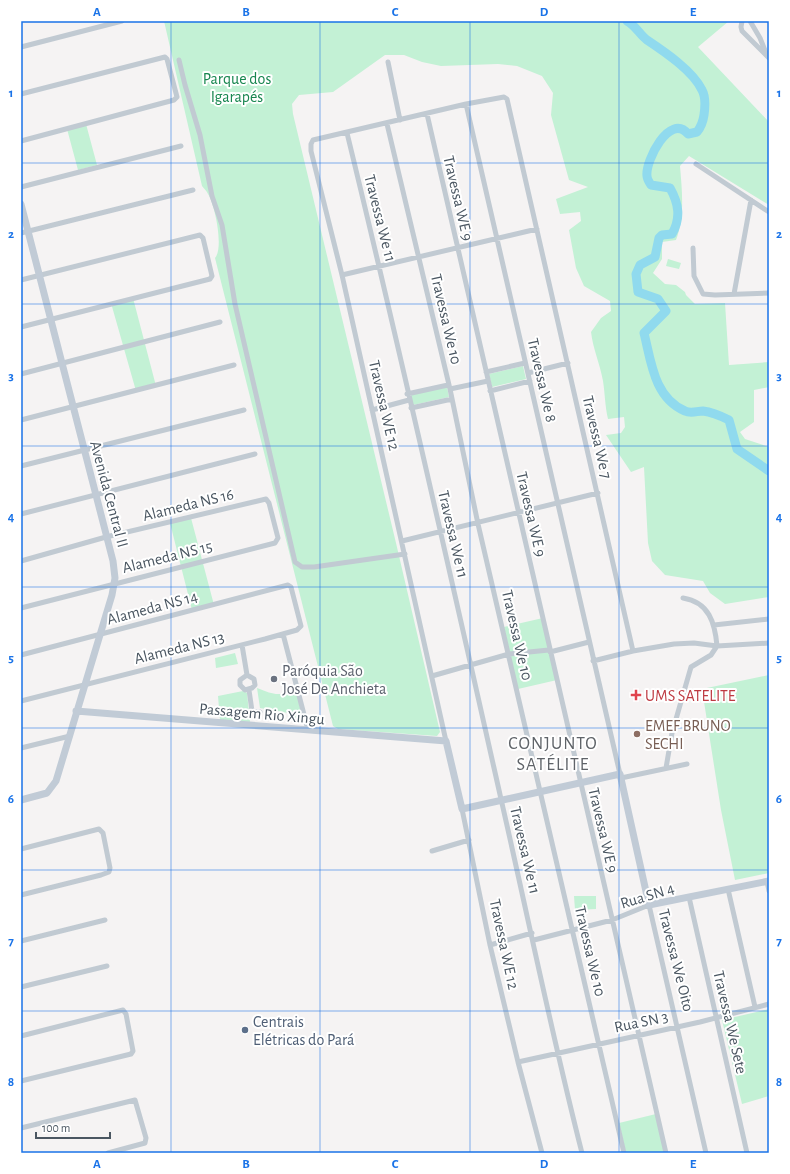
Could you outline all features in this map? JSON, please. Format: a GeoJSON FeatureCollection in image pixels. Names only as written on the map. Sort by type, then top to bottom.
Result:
{"type":"FeatureCollection","features":[{"type":"Feature","properties":{"kind":"main road","name":"Avenida Central II"},"geometry":{"type":"LineString","coordinates":[[21,204],[24,232],[39,275],[63,363],[72,407],[115,571],[115,582],[56,781],[52,789],[43,795],[21,800]]}},
{"type":"Feature","properties":{"kind":"main road","name":"Passagem Rio Xingu"},"geometry":{"type":"LineString","coordinates":[[76,711],[446,741]]}},
{"type":"Feature","properties":{"kind":"main road","name":"Travessa WE 12"},"geometry":{"type":"LineString","coordinates":[[446,741],[462,809]]}},
{"type":"Feature","properties":{"kind":"main road"},"geometry":{"type":"LineString","coordinates":[[462,809],[541,791],[620,776]]}},
{"type":"Feature","properties":{"kind":"main road","name":"Travessa We Oito"},"geometry":{"type":"LineString","coordinates":[[620,776],[649,905]]}},
{"type":"Feature","properties":{"kind":"main road","name":"Rua SN 4"},"geometry":{"type":"LineString","coordinates":[[649,905],[768,881]]}},
{"type":"Feature","properties":{"kind":"street"},"geometry":{"type":"LineString","coordinates":[[21,47],[122,21]]}},
{"type":"Feature","properties":{"kind":"street"},"geometry":{"type":"LineString","coordinates":[[742,21],[742,31],[767,56]]}},
{"type":"Feature","properties":{"kind":"street"},"geometry":{"type":"LineString","coordinates":[[752,22],[767,56]]}},
{"type":"Feature","properties":{"kind":"street"},"geometry":{"type":"LineString","coordinates":[[21,94],[165,57],[167,59],[177,96],[177,99],[174,100],[21,141]]}},
{"type":"Feature","properties":{"kind":"street"},"geometry":{"type":"LineString","coordinates":[[180,60],[184,86],[200,135],[212,196],[222,225],[235,304],[295,562],[300,566],[319,567],[405,554]]}},
{"type":"Feature","properties":{"kind":"street"},"geometry":{"type":"LineString","coordinates":[[388,62],[400,120]]}},
{"type":"Feature","properties":{"kind":"street"},"geometry":{"type":"LineString","coordinates":[[504,98],[507,99],[537,229],[342,275],[311,151],[311,144],[313,140],[400,120],[466,104],[504,98]]}},
{"type":"Feature","properties":{"kind":"street","name":"Travessa We 8"},"geometry":{"type":"LineString","coordinates":[[466,104],[559,504],[593,661]]}},
{"type":"Feature","properties":{"kind":"street","name":"Travessa WE 9"},"geometry":{"type":"LineString","coordinates":[[427,114],[666,1153]]}},
{"type":"Feature","properties":{"kind":"street","name":"Travessa We 10"},"geometry":{"type":"LineString","coordinates":[[387,124],[452,399],[478,524],[574,931],[624,1153]]}},
{"type":"Feature","properties":{"kind":"street","name":"Travessa We 11"},"geometry":{"type":"LineString","coordinates":[[347,133],[534,940],[557,1054],[582,1153]]}},
{"type":"Feature","properties":{"kind":"street"},"geometry":{"type":"LineString","coordinates":[[21,187],[181,146]]}},
{"type":"Feature","properties":{"kind":"street"},"geometry":{"type":"LineString","coordinates":[[696,164],[769,212]]}},
{"type":"Feature","properties":{"kind":"street"},"geometry":{"type":"LineString","coordinates":[[24,232],[193,190]]}},
{"type":"Feature","properties":{"kind":"street"},"geometry":{"type":"LineString","coordinates":[[734,294],[751,200]]}},
{"type":"Feature","properties":{"kind":"street","name":"Travessa We 7"},"geometry":{"type":"LineString","coordinates":[[537,229],[633,651]]}},
{"type":"Feature","properties":{"kind":"street"},"geometry":{"type":"LineString","coordinates":[[21,280],[200,235],[202,236],[205,245],[212,275],[210,279],[21,327]]}},
{"type":"Feature","properties":{"kind":"street"},"geometry":{"type":"LineString","coordinates":[[693,248],[694,276],[701,291],[706,294],[769,293]]}},
{"type":"Feature","properties":{"kind":"street","name":"Travessa WE 12"},"geometry":{"type":"LineString","coordinates":[[342,275],[402,541]]}},
{"type":"Feature","properties":{"kind":"street"},"geometry":{"type":"LineString","coordinates":[[21,374],[220,322]]}},
{"type":"Feature","properties":{"kind":"street"},"geometry":{"type":"LineString","coordinates":[[486,372],[525,363]]}},
{"type":"Feature","properties":{"kind":"street"},"geometry":{"type":"LineString","coordinates":[[528,373],[568,363]]}},
{"type":"Feature","properties":{"kind":"street"},"geometry":{"type":"LineString","coordinates":[[21,420],[135,392],[234,365]]}},
{"type":"Feature","properties":{"kind":"street"},"geometry":{"type":"LineString","coordinates":[[407,394],[488,381]]}},
{"type":"Feature","properties":{"kind":"street"},"geometry":{"type":"LineString","coordinates":[[490,391],[530,381]]}},
{"type":"Feature","properties":{"kind":"street"},"geometry":{"type":"LineString","coordinates":[[411,408],[452,399]]}},
{"type":"Feature","properties":{"kind":"street"},"geometry":{"type":"LineString","coordinates":[[372,410],[409,400]]}},
{"type":"Feature","properties":{"kind":"street"},"geometry":{"type":"LineString","coordinates":[[21,466],[244,410]]}},
{"type":"Feature","properties":{"kind":"street"},"geometry":{"type":"LineString","coordinates":[[21,514],[94,494],[255,454]]}},
{"type":"Feature","properties":{"kind":"street"},"geometry":{"type":"LineString","coordinates":[[446,741],[402,541],[478,524],[598,493]]}},
{"type":"Feature","properties":{"kind":"street","name":"Alameda NS 16"},"geometry":{"type":"LineString","coordinates":[[21,561],[106,537],[268,499]]}},
{"type":"Feature","properties":{"kind":"street","name":"Alameda NS 15"},"geometry":{"type":"LineString","coordinates":[[21,608],[115,582],[277,542],[278,538],[268,499]]}},
{"type":"Feature","properties":{"kind":"street","name":"Alameda NS 14"},"geometry":{"type":"LineString","coordinates":[[21,654],[290,586]]}},
{"type":"Feature","properties":{"kind":"street","name":"Alameda NS 13"},"geometry":{"type":"LineString","coordinates":[[21,701],[297,630],[300,626],[290,586]]}},
{"type":"Feature","properties":{"kind":"street"},"geometry":{"type":"LineString","coordinates":[[666,768],[672,733],[691,667],[711,655],[717,646],[714,625],[704,606],[694,599],[683,598]]}},
{"type":"Feature","properties":{"kind":"street"},"geometry":{"type":"LineString","coordinates":[[714,625],[769,619]]}},
{"type":"Feature","properties":{"kind":"street"},"geometry":{"type":"LineString","coordinates":[[283,634],[308,730]]}},
{"type":"Feature","properties":{"kind":"street"},"geometry":{"type":"LineString","coordinates":[[432,676],[509,654],[550,651],[589,642]]}},
{"type":"Feature","properties":{"kind":"street"},"geometry":{"type":"LineString","coordinates":[[687,764],[620,776],[593,661],[633,651],[674,644],[694,643],[717,646],[769,643]]}},
{"type":"Feature","properties":{"kind":"street"},"geometry":{"type":"LineString","coordinates":[[242,645],[248,675],[257,682],[249,690]]}},
{"type":"Feature","properties":{"kind":"street"},"geometry":{"type":"LineString","coordinates":[[248,675],[240,680],[242,688],[249,690]]}},
{"type":"Feature","properties":{"kind":"street"},"geometry":{"type":"LineString","coordinates":[[249,690],[252,711],[260,712]]}},
{"type":"Feature","properties":{"kind":"street"},"geometry":{"type":"LineString","coordinates":[[21,748],[70,736]]}},
{"type":"Feature","properties":{"kind":"street","name":"Travessa WE 12"},"geometry":{"type":"LineString","coordinates":[[462,809],[490,945],[518,1062],[542,1153]]}},
{"type":"Feature","properties":{"kind":"street"},"geometry":{"type":"LineString","coordinates":[[21,848],[97,829],[102,831],[110,868],[107,872],[21,895]]}},
{"type":"Feature","properties":{"kind":"street"},"geometry":{"type":"LineString","coordinates":[[432,851],[469,840]]}},
{"type":"Feature","properties":{"kind":"street"},"geometry":{"type":"LineString","coordinates":[[768,881],[769,891]]}},
{"type":"Feature","properties":{"kind":"street"},"geometry":{"type":"LineString","coordinates":[[728,889],[755,1008]]}},
{"type":"Feature","properties":{"kind":"street","name":"Travessa We Sete"},"geometry":{"type":"LineString","coordinates":[[689,897],[747,1153]]}},
{"type":"Feature","properties":{"kind":"street","name":"Rua SN 4"},"geometry":{"type":"LineString","coordinates":[[534,940],[574,931],[612,920],[649,905]]}},
{"type":"Feature","properties":{"kind":"street","name":"Travessa We Oito"},"geometry":{"type":"LineString","coordinates":[[649,905],[706,1153]]}},
{"type":"Feature","properties":{"kind":"street"},"geometry":{"type":"LineString","coordinates":[[21,941],[105,920]]}},
{"type":"Feature","properties":{"kind":"street"},"geometry":{"type":"LineString","coordinates":[[490,945],[532,933]]}},
{"type":"Feature","properties":{"kind":"street"},"geometry":{"type":"LineString","coordinates":[[21,987],[107,966]]}},
{"type":"Feature","properties":{"kind":"street","name":"Rua SN 3"},"geometry":{"type":"LineString","coordinates":[[518,1062],[638,1036],[769,1004]]}},
{"type":"Feature","properties":{"kind":"street"},"geometry":{"type":"LineString","coordinates":[[21,1036],[122,1010],[124,1011],[133,1050],[132,1054],[21,1081]]}},
{"type":"Feature","properties":{"kind":"street"},"geometry":{"type":"LineString","coordinates":[[21,1128],[133,1099],[136,1100],[146,1138],[144,1143],[108,1153]]}},
{"type":"Feature","properties":{"kind":"green space","name":"Parque dos Igarapés"},"geometry":{"type":"Polygon","coordinates":[[[164,21],[729,21],[698,47],[769,122],[769,205],[689,156],[680,166],[682,213],[679,231],[676,240],[662,242],[662,259],[653,273],[665,284],[676,285],[685,292],[695,304],[725,303],[729,365],[769,362],[769,387],[754,390],[754,422],[740,432],[745,439],[769,447],[769,597],[725,604],[710,593],[703,581],[665,575],[652,561],[648,543],[644,467],[631,472],[606,435],[621,433],[625,427],[624,417],[608,419],[603,381],[591,332],[601,318],[611,311],[610,301],[584,286],[576,268],[569,230],[581,221],[580,212],[560,214],[556,199],[588,187],[569,180],[551,115],[553,93],[542,76],[517,66],[498,64],[441,66],[422,62],[404,55],[385,55],[333,92],[299,95],[292,104],[293,114],[440,732],[437,736],[338,729],[333,726],[215,258],[218,253],[219,245],[216,216],[211,199],[202,186],[164,21]]]}},
{"type":"Feature","properties":{"kind":"green space"},"geometry":{"type":"Polygon","coordinates":[[[86,124],[97,165],[78,170],[67,129],[86,124]]]}},
{"type":"Feature","properties":{"kind":"green space"},"geometry":{"type":"Polygon","coordinates":[[[668,259],[681,263],[679,269],[666,266],[668,259]]]}},
{"type":"Feature","properties":{"kind":"green space"},"geometry":{"type":"Polygon","coordinates":[[[133,298],[156,386],[136,391],[111,303],[133,298]]]}},
{"type":"Feature","properties":{"kind":"green space"},"geometry":{"type":"Polygon","coordinates":[[[523,366],[526,379],[492,387],[489,374],[523,366]]]}},
{"type":"Feature","properties":{"kind":"green space"},"geometry":{"type":"Polygon","coordinates":[[[447,387],[449,397],[413,405],[411,395],[447,387]]]}},
{"type":"Feature","properties":{"kind":"green space"},"geometry":{"type":"Polygon","coordinates":[[[191,518],[214,605],[192,610],[170,523],[191,518]]]}},
{"type":"Feature","properties":{"kind":"green space"},"geometry":{"type":"Polygon","coordinates":[[[543,618],[557,680],[518,689],[504,627],[543,618]]]}},
{"type":"Feature","properties":{"kind":"green space"},"geometry":{"type":"Polygon","coordinates":[[[235,653],[238,664],[216,668],[215,658],[235,653]]]}},
{"type":"Feature","properties":{"kind":"green space"},"geometry":{"type":"Polygon","coordinates":[[[769,675],[769,873],[735,880],[721,810],[702,689],[769,675]]]}},
{"type":"Feature","properties":{"kind":"green space"},"geometry":{"type":"Polygon","coordinates":[[[257,688],[268,692],[281,694],[296,688],[303,722],[292,721],[288,713],[260,708],[257,688]]]}},
{"type":"Feature","properties":{"kind":"green space"},"geometry":{"type":"Polygon","coordinates":[[[243,691],[247,693],[250,722],[220,720],[218,696],[243,691]]]}},
{"type":"Feature","properties":{"kind":"green space"},"geometry":{"type":"Polygon","coordinates":[[[574,896],[596,896],[596,909],[575,910],[574,896]]]}},
{"type":"Feature","properties":{"kind":"green space"},"geometry":{"type":"Polygon","coordinates":[[[769,1009],[769,1096],[742,1104],[722,1020],[769,1009]]]}},
{"type":"Feature","properties":{"kind":"green space"},"geometry":{"type":"Polygon","coordinates":[[[656,1114],[665,1153],[626,1153],[619,1123],[656,1114]]]}},
{"type":"Feature","properties":{"kind":"waterway"},"geometry":{"type":"LineString","coordinates":[[627,21],[633,25],[644,38],[670,56],[685,69],[698,83],[705,99],[703,120],[697,132],[688,134],[681,129],[674,129],[667,134],[654,150],[647,169],[647,177],[651,185],[670,188],[678,211],[677,222],[672,234],[662,235],[659,238],[655,257],[640,265],[636,274],[638,292],[658,299],[666,311],[644,333],[652,367],[660,388],[666,397],[675,405],[687,412],[703,411],[716,414],[729,420],[737,449],[769,471]]}},
{"type":"Feature","properties":{"kind":"place","name":"Paróquia São José De Anchieta"},"geometry":{"type":"Point","coordinates":[274,679]}},
{"type":"Feature","properties":{"kind":"place","name":"UMS SATELITE"},"geometry":{"type":"Point","coordinates":[636,695]}},
{"type":"Feature","properties":{"kind":"place","name":"EMEF BRUNO SECHI"},"geometry":{"type":"Point","coordinates":[637,734]}},
{"type":"Feature","properties":{"kind":"place","name":"Centrais Elétricas do Pará"},"geometry":{"type":"Point","coordinates":[245,1030]}},
{"type":"Feature","properties":{"kind":"district","name":"CONJUNTO SATÉLITE"},"geometry":{"type":"Point","coordinates":[553,753]}}]}
